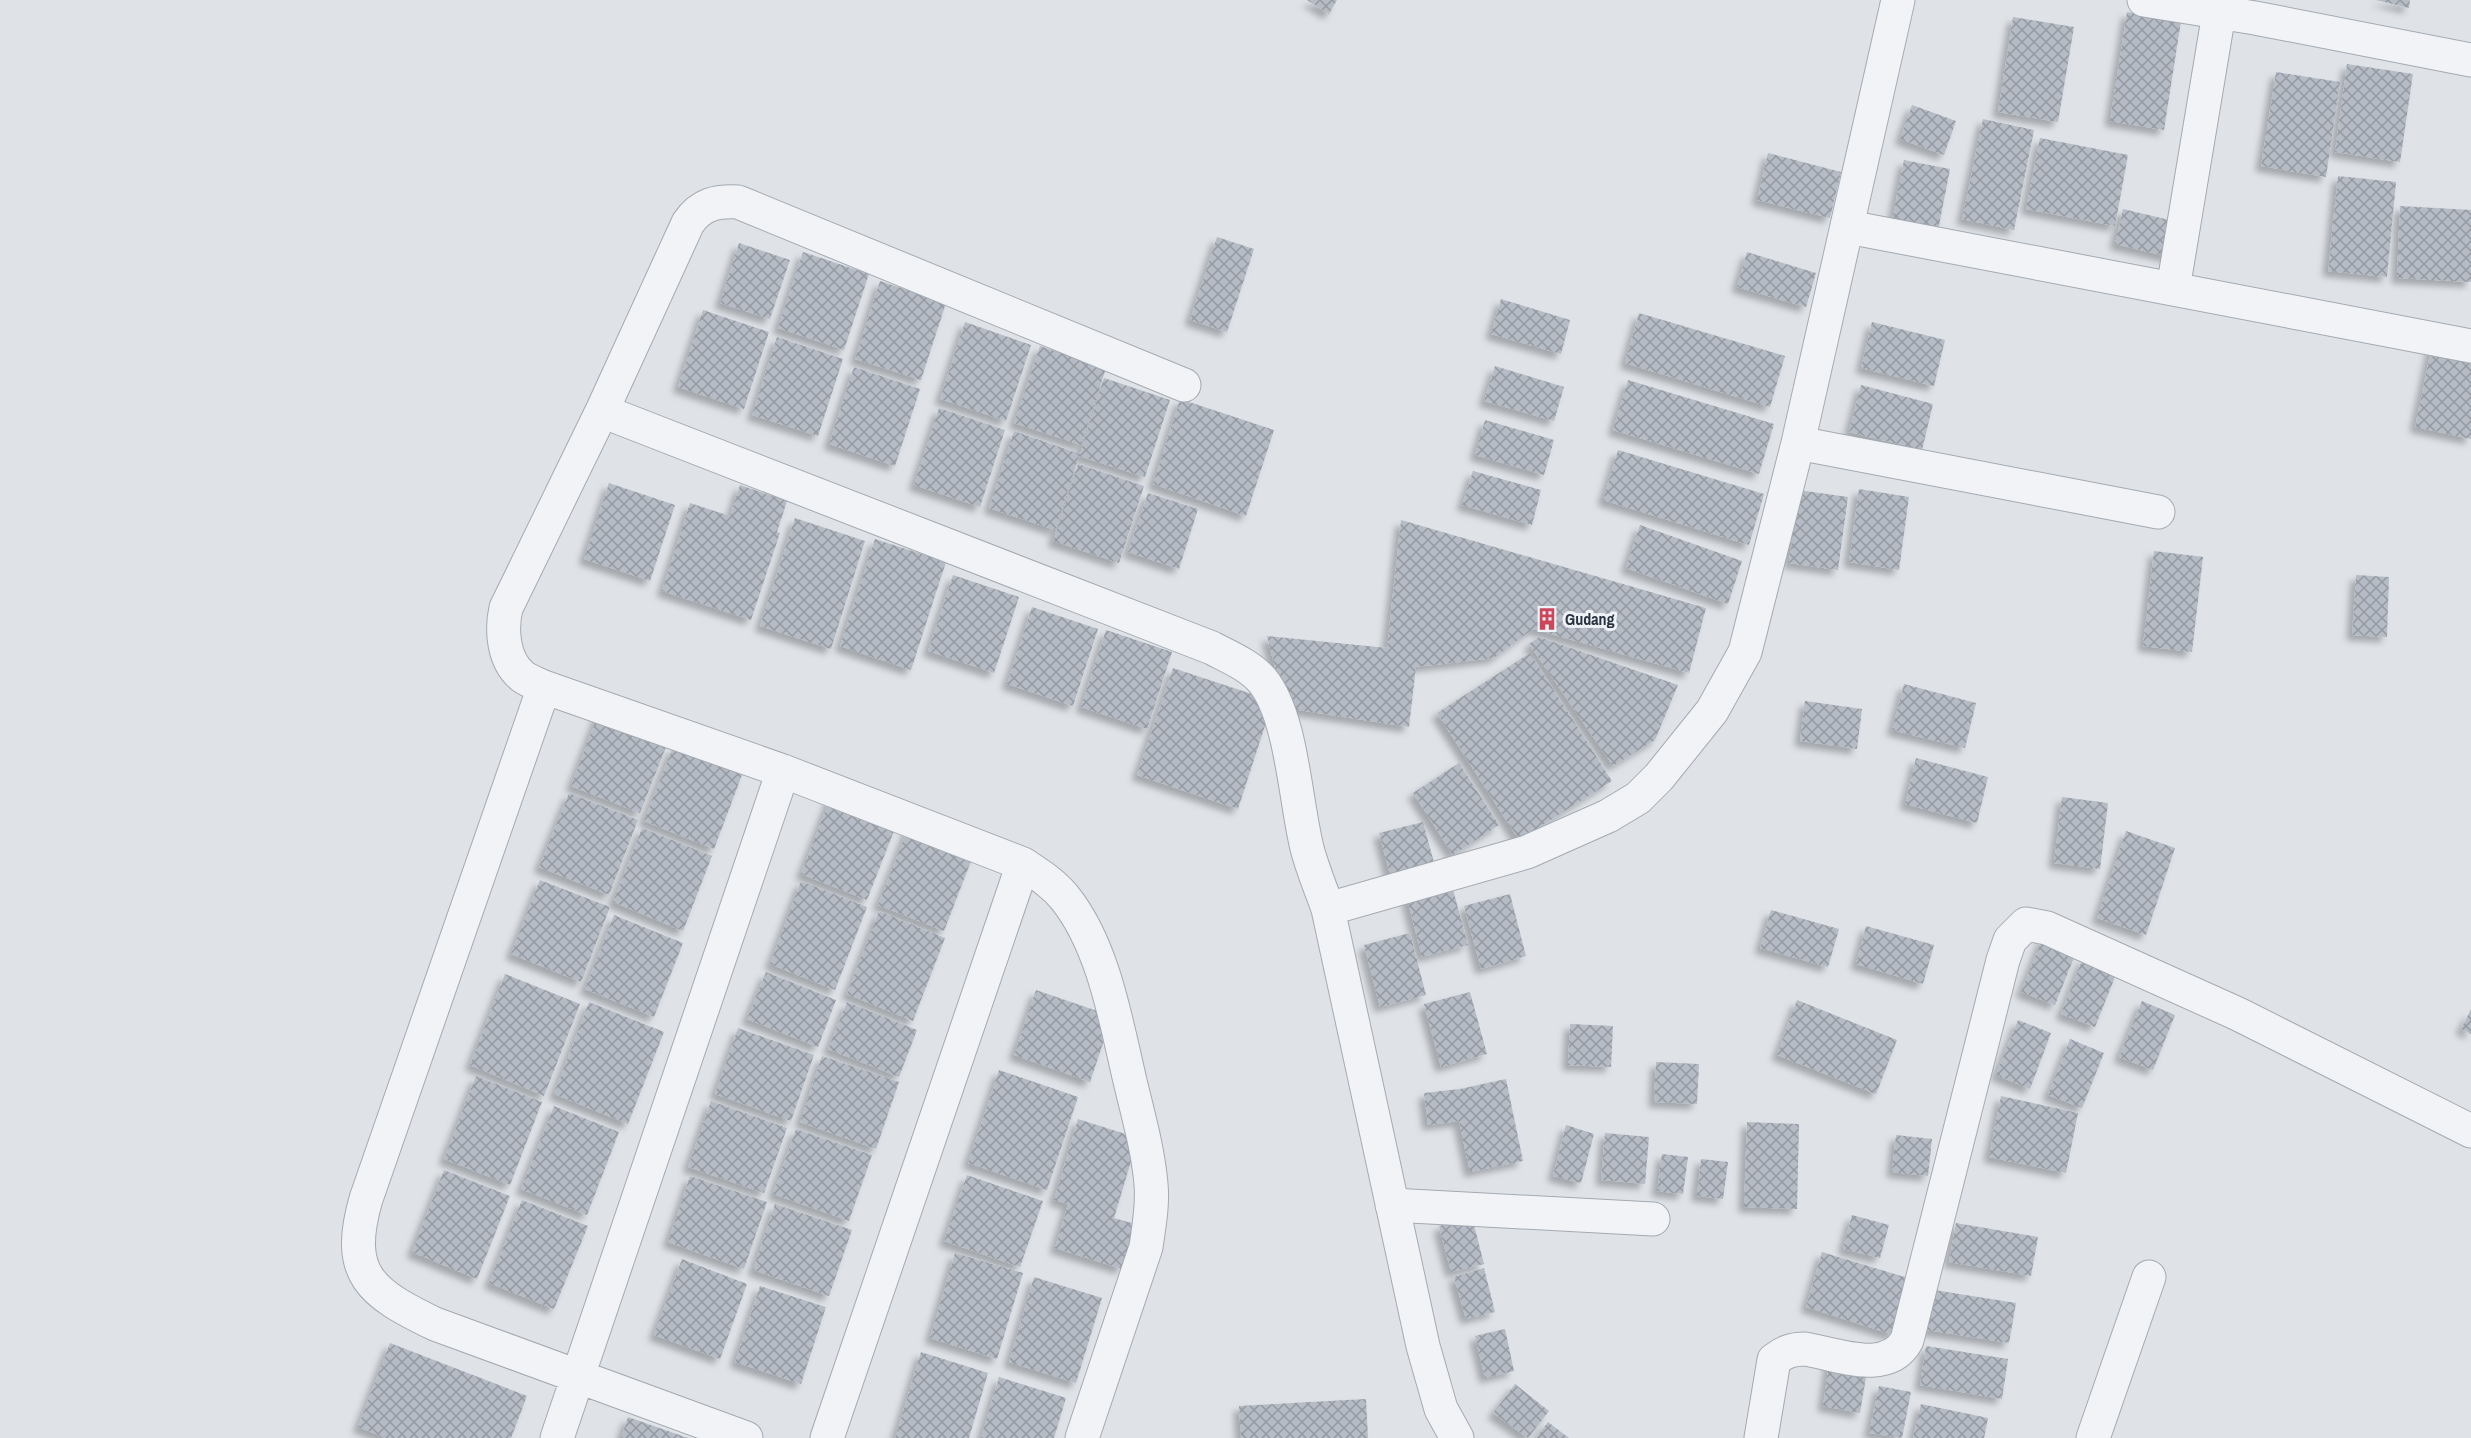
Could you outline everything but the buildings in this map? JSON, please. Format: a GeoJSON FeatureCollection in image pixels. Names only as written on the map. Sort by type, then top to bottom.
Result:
{"type":"FeatureCollection","features":[{"type":"Feature","properties":{"kind":"street"},"geometry":{"type":"LineString","coordinates":[[1328,909],[1527,852],[1608,816],[1638,798],[1659,777],[1712,711],[1745,652],[1798,443],[1898,0]]}},
{"type":"Feature","properties":{"kind":"street"},"geometry":{"type":"LineString","coordinates":[[2144,0],[2202,7],[2471,60]]}},
{"type":"Feature","properties":{"kind":"street"},"geometry":{"type":"LineString","coordinates":[[2173,289],[2202,7]]}},
{"type":"Feature","properties":{"kind":"street"},"geometry":{"type":"LineString","coordinates":[[1082,1438],[1146,1247],[1151,1216],[1151,1186],[1147,1157],[1112,1001],[1078,917],[1054,886],[1023,864],[783,771],[544,687],[522,677],[504,644],[503,620],[506,608],[602,411],[688,223],[700,209],[710,204],[723,201],[738,202],[1184,385]]}},
{"type":"Feature","properties":{"kind":"street"},"geometry":{"type":"LineString","coordinates":[[1848,227],[2471,346]]}},
{"type":"Feature","properties":{"kind":"street"},"geometry":{"type":"LineString","coordinates":[[602,411],[1121,611],[1212,648],[1253,671],[1271,693],[1284,727],[1307,849],[1328,909],[1425,1355],[1441,1409],[1457,1438]]}},
{"type":"Feature","properties":{"kind":"street"},"geometry":{"type":"LineString","coordinates":[[1798,443],[2158,513]]}},
{"type":"Feature","properties":{"kind":"street"},"geometry":{"type":"LineString","coordinates":[[544,687],[366,1199],[359,1223],[360,1261],[377,1291],[396,1305],[435,1323],[746,1438]]}},
{"type":"Feature","properties":{"kind":"street"},"geometry":{"type":"LineString","coordinates":[[557,1438],[783,771]]}},
{"type":"Feature","properties":{"kind":"street"},"geometry":{"type":"LineString","coordinates":[[827,1438],[1023,864]]}},
{"type":"Feature","properties":{"kind":"street"},"geometry":{"type":"LineString","coordinates":[[1761,1438],[1774,1360],[1782,1353],[1793,1349],[1805,1349],[1876,1361],[1893,1356],[1903,1348],[1908,1340],[2003,960],[2010,940],[2026,924],[2047,928],[2238,1014],[2471,1131]]}},
{"type":"Feature","properties":{"kind":"street"},"geometry":{"type":"LineString","coordinates":[[1392,1204],[1653,1218]]}},
{"type":"Feature","properties":{"kind":"street"},"geometry":{"type":"LineString","coordinates":[[2093,1438],[2149,1277]]}},
{"type":"Feature","properties":{"kind":"place","name":"Gudang"},"geometry":{"type":"Point","coordinates":[1547,619]}}]}
